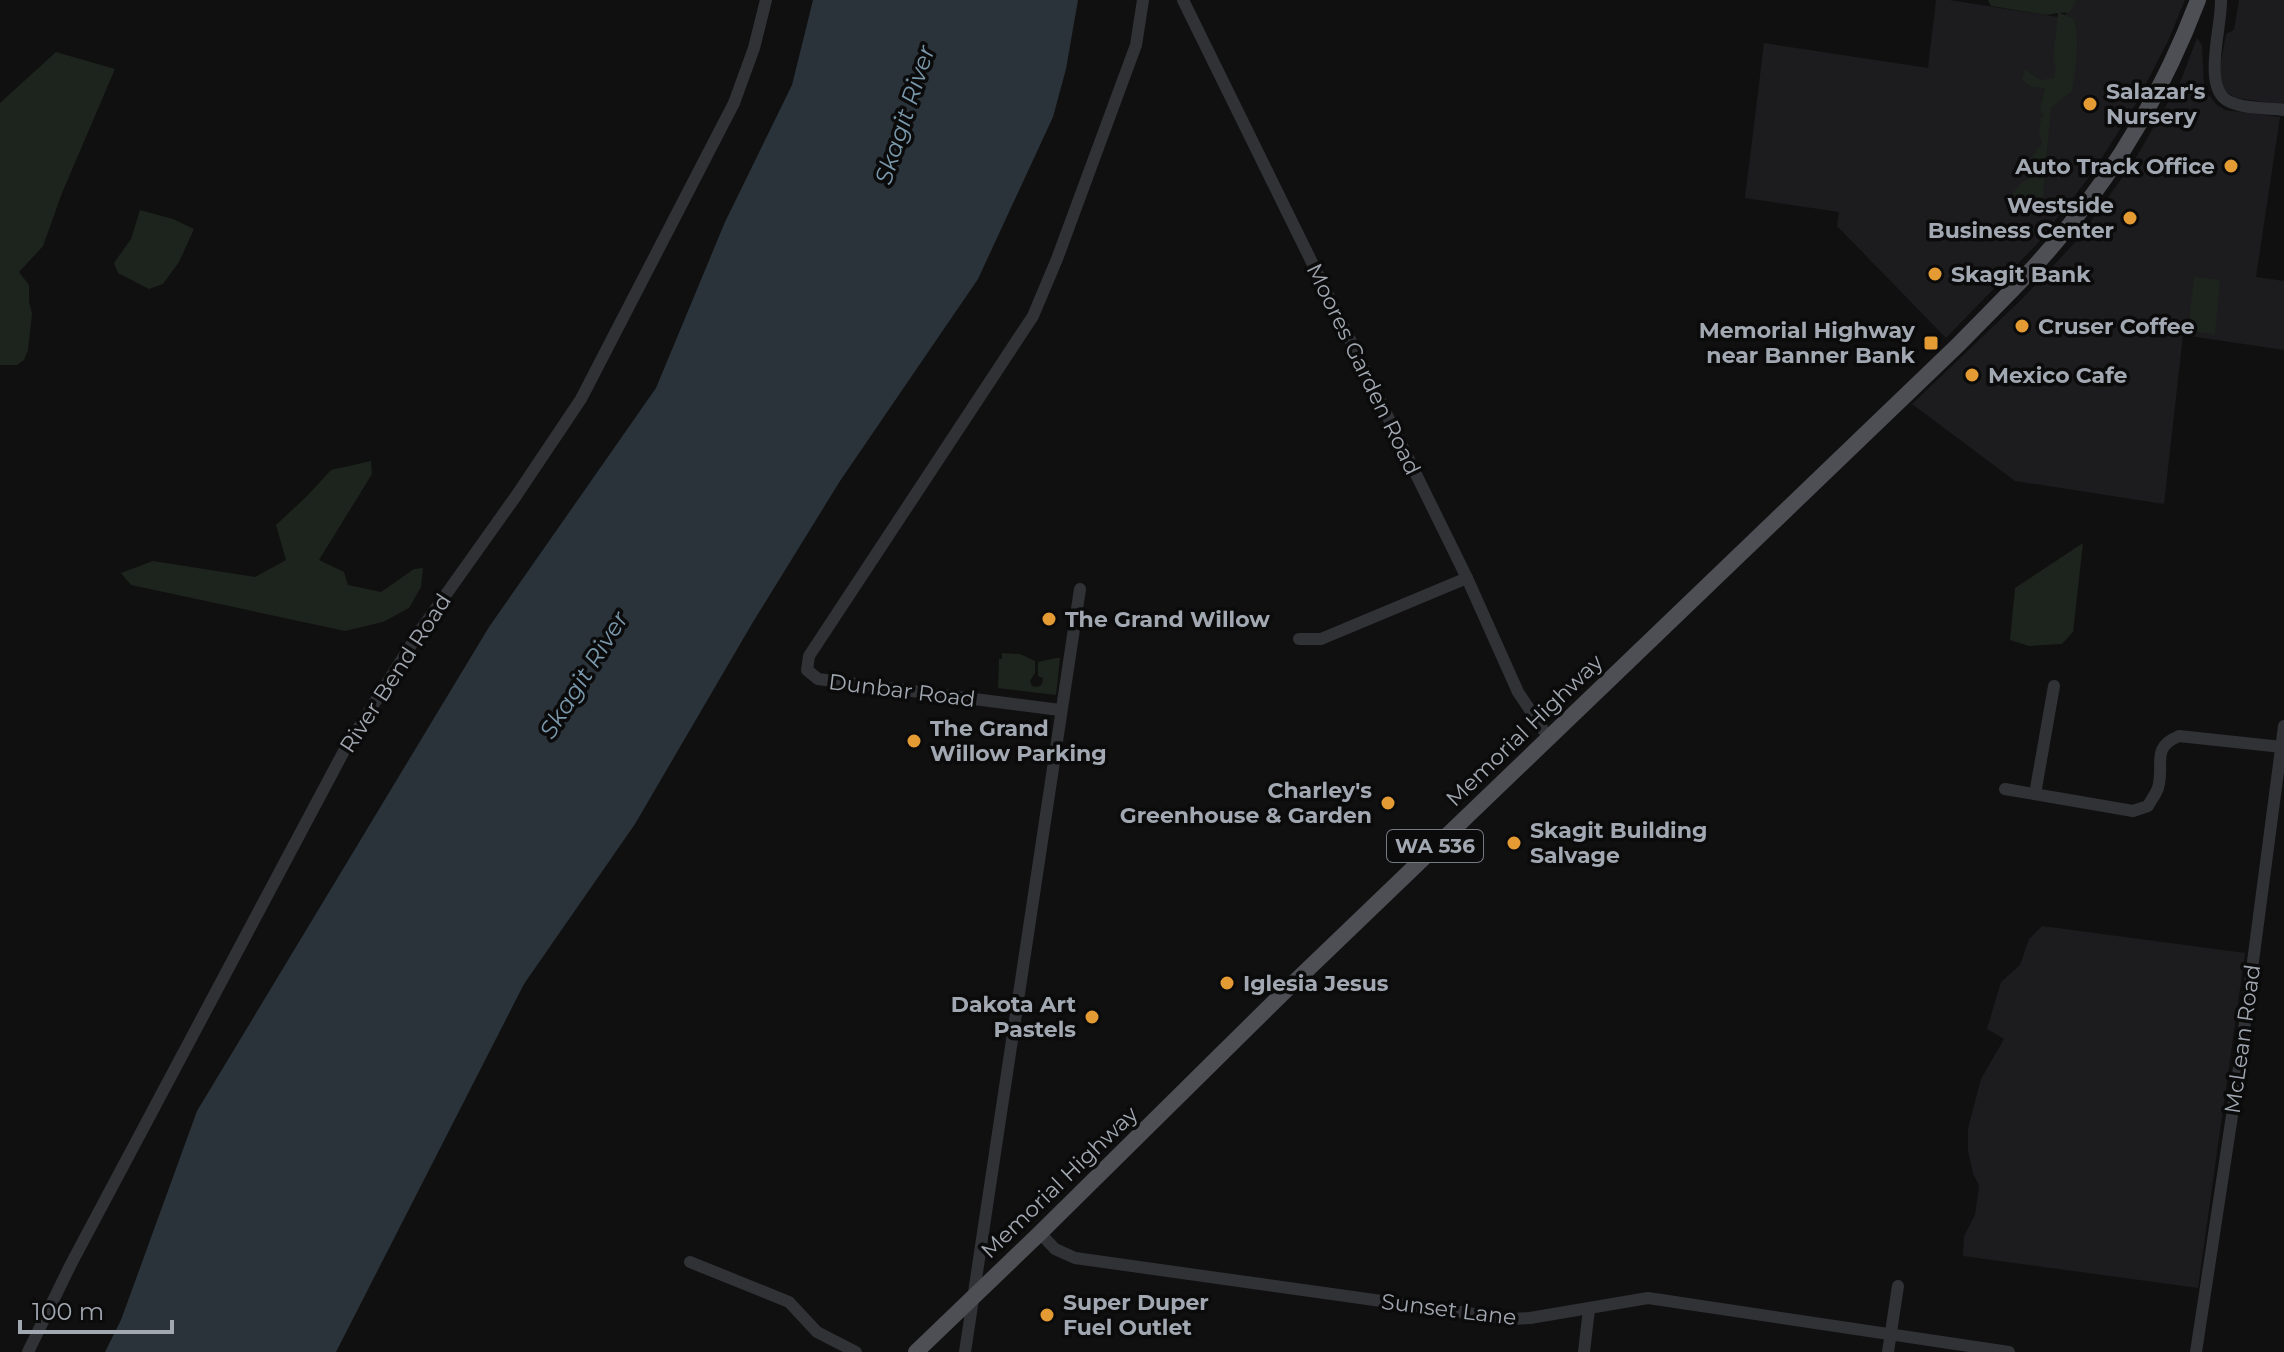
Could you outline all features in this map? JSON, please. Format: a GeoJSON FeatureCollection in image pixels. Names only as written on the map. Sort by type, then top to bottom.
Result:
{"type":"FeatureCollection","features":[{"type":"Feature","properties":{"kind":"main road","name":"Memorial Highway"},"geometry":{"type":"LineString","coordinates":[[916,1352],[2022,280],[2087,204],[2144,115],[2198,0]]}},
{"type":"Feature","properties":{"kind":"street","name":"River Bend Road"},"geometry":{"type":"LineString","coordinates":[[28,1352],[71,1264],[344,751],[420,631],[581,399],[734,103],[754,48],[766,0]]}},
{"type":"Feature","properties":{"kind":"street","name":"Dunbar Road"},"geometry":{"type":"LineString","coordinates":[[1060,710],[818,679],[807,670],[809,656],[1033,316],[1136,45],[1143,0]]}},
{"type":"Feature","properties":{"kind":"street","name":"Moores Garden Road"},"geometry":{"type":"LineString","coordinates":[[1183,0],[1467,578],[1518,692],[1548,737]]}},
{"type":"Feature","properties":{"kind":"street"},"geometry":{"type":"LineString","coordinates":[[2222,3],[2214,75],[2220,93],[2228,101],[2239,105],[2284,110]]}},
{"type":"Feature","properties":{"kind":"street"},"geometry":{"type":"LineString","coordinates":[[1299,639],[1321,639],[1467,578]]}},
{"type":"Feature","properties":{"kind":"street"},"geometry":{"type":"LineString","coordinates":[[965,1352],[1080,589]]}},
{"type":"Feature","properties":{"kind":"street"},"geometry":{"type":"LineString","coordinates":[[2035,794],[2054,686]]}},
{"type":"Feature","properties":{"kind":"street","name":"McLean Road"},"geometry":{"type":"LineString","coordinates":[[2196,1352],[2237,1083],[2284,726]]}},
{"type":"Feature","properties":{"kind":"street"},"geometry":{"type":"LineString","coordinates":[[2005,789],[2133,811],[2148,806],[2158,788],[2162,747],[2169,740],[2179,736],[2282,747]]}},
{"type":"Feature","properties":{"kind":"street","name":"Sunset Lane"},"geometry":{"type":"LineString","coordinates":[[1040,1233],[1055,1249],[1075,1258],[1510,1319],[1648,1298],[2009,1352]]}},
{"type":"Feature","properties":{"kind":"street"},"geometry":{"type":"LineString","coordinates":[[690,1262],[789,1302],[817,1332],[856,1352]]}},
{"type":"Feature","properties":{"kind":"street"},"geometry":{"type":"LineString","coordinates":[[1888,1352],[1898,1286]]}},
{"type":"Feature","properties":{"kind":"street"},"geometry":{"type":"LineString","coordinates":[[1584,1352],[1589,1309]]}},
{"type":"Feature","properties":{"kind":"shaded area"},"geometry":{"type":"Polygon","coordinates":[[[1936,0],[2065,18],[2068,0],[2185,0],[2134,107],[2093,172],[2037,244],[1946,338],[1837,226],[1839,212],[1745,198],[1764,43],[1928,68],[1936,0]]]}},
{"type":"Feature","properties":{"kind":"shaded area"},"geometry":{"type":"Polygon","coordinates":[[[1988,0],[2076,0],[2070,12],[2060,13],[2074,19],[2076,28],[2077,55],[2072,91],[2051,108],[2042,206],[2030,211],[2013,206],[2011,195],[2029,179],[2031,158],[2042,143],[2039,132],[2044,116],[2040,110],[2045,88],[2032,87],[2022,80],[2025,69],[2040,80],[2054,78],[2058,13],[2046,15],[1991,6],[1988,0]]]}},
{"type":"Feature","properties":{"kind":"shaded area"},"geometry":{"type":"Polygon","coordinates":[[[2239,0],[2284,0],[2284,105],[2236,98],[2222,89],[2219,73],[2226,34],[2234,30],[2239,0]]]}},
{"type":"Feature","properties":{"kind":"shaded area"},"geometry":{"type":"Polygon","coordinates":[[[2197,38],[2202,45],[2204,89],[2217,105],[2225,110],[2280,117],[2256,277],[2284,281],[2284,350],[2183,335],[2164,504],[2015,481],[1912,404],[2025,296],[2079,238],[2134,161],[2181,80],[2197,38]]]}},
{"type":"Feature","properties":{"kind":"shaded area"},"geometry":{"type":"Polygon","coordinates":[[[56,52],[115,69],[43,246],[19,272],[29,285],[32,314],[28,350],[24,360],[17,365],[0,365],[0,103],[56,52]]]}},
{"type":"Feature","properties":{"kind":"shaded area"},"geometry":{"type":"Polygon","coordinates":[[[140,210],[173,219],[194,229],[179,262],[163,284],[149,289],[118,273],[114,263],[131,239],[140,210]]]}},
{"type":"Feature","properties":{"kind":"shaded area"},"geometry":{"type":"Polygon","coordinates":[[[2194,277],[2220,280],[2215,334],[2188,331],[2194,277]]]}},
{"type":"Feature","properties":{"kind":"shaded area"},"geometry":{"type":"Polygon","coordinates":[[[371,461],[372,474],[319,560],[344,572],[348,585],[381,592],[414,569],[423,568],[421,587],[409,608],[383,622],[345,631],[131,585],[121,573],[153,561],[255,577],[286,560],[276,525],[331,470],[371,461]]]}},
{"type":"Feature","properties":{"kind":"shaded area"},"geometry":{"type":"Polygon","coordinates":[[[2083,543],[2073,632],[2062,644],[2029,646],[2010,640],[2015,588],[2083,543]]]}},
{"type":"Feature","properties":{"kind":"shaded area"},"geometry":{"type":"Polygon","coordinates":[[[1002,653],[1020,654],[1035,661],[1035,673],[1030,681],[1032,686],[1038,687],[1043,678],[1038,676],[1038,662],[1060,658],[1056,695],[998,688],[1002,653]]]}},
{"type":"Feature","properties":{"kind":"shaded area"},"geometry":{"type":"Polygon","coordinates":[[[2042,926],[2245,953],[2198,1288],[1963,1256],[1964,1236],[1975,1215],[1979,1186],[1968,1151],[1968,1129],[1981,1079],[2004,1039],[1987,1029],[2001,982],[2020,965],[2029,939],[2042,926]]]}},
{"type":"Feature","properties":{"kind":"water","name":"Skagit River"},"geometry":{"type":"Polygon","coordinates":[[[813,0],[1078,0],[1066,69],[1053,117],[978,279],[840,481],[635,824],[524,984],[336,1352],[105,1352],[121,1320],[197,1111],[489,627],[656,388],[725,222],[792,85],[813,0]]]}},
{"type":"Feature","properties":{"kind":"place","name":"Salazar's Nursery"},"geometry":{"type":"Point","coordinates":[2090,104]}},
{"type":"Feature","properties":{"kind":"place","name":"Auto Track Office"},"geometry":{"type":"Point","coordinates":[2231,166]}},
{"type":"Feature","properties":{"kind":"place","name":"Westside Business Center"},"geometry":{"type":"Point","coordinates":[2130,218]}},
{"type":"Feature","properties":{"kind":"place","name":"Skagit Bank"},"geometry":{"type":"Point","coordinates":[1935,274]}},
{"type":"Feature","properties":{"kind":"place","name":"Cruser Coffee"},"geometry":{"type":"Point","coordinates":[2022,326]}},
{"type":"Feature","properties":{"kind":"place","name":"Memorial Highway near Banner Bank"},"geometry":{"type":"Point","coordinates":[1931,343]}},
{"type":"Feature","properties":{"kind":"place","name":"Mexico Cafe"},"geometry":{"type":"Point","coordinates":[1972,375]}},
{"type":"Feature","properties":{"kind":"place","name":"The Grand Willow"},"geometry":{"type":"Point","coordinates":[1049,619]}},
{"type":"Feature","properties":{"kind":"place","name":"The Grand Willow Parking"},"geometry":{"type":"Point","coordinates":[914,741]}},
{"type":"Feature","properties":{"kind":"place","name":"Charley's Greenhouse & Garden"},"geometry":{"type":"Point","coordinates":[1388,803]}},
{"type":"Feature","properties":{"kind":"place","name":"Skagit Building Salvage"},"geometry":{"type":"Point","coordinates":[1514,843]}},
{"type":"Feature","properties":{"kind":"place","name":"Iglesia Jesus"},"geometry":{"type":"Point","coordinates":[1227,983]}},
{"type":"Feature","properties":{"kind":"place","name":"Dakota Art Pastels"},"geometry":{"type":"Point","coordinates":[1092,1017]}},
{"type":"Feature","properties":{"kind":"place","name":"Super Duper Fuel Outlet"},"geometry":{"type":"Point","coordinates":[1047,1315]}}]}
